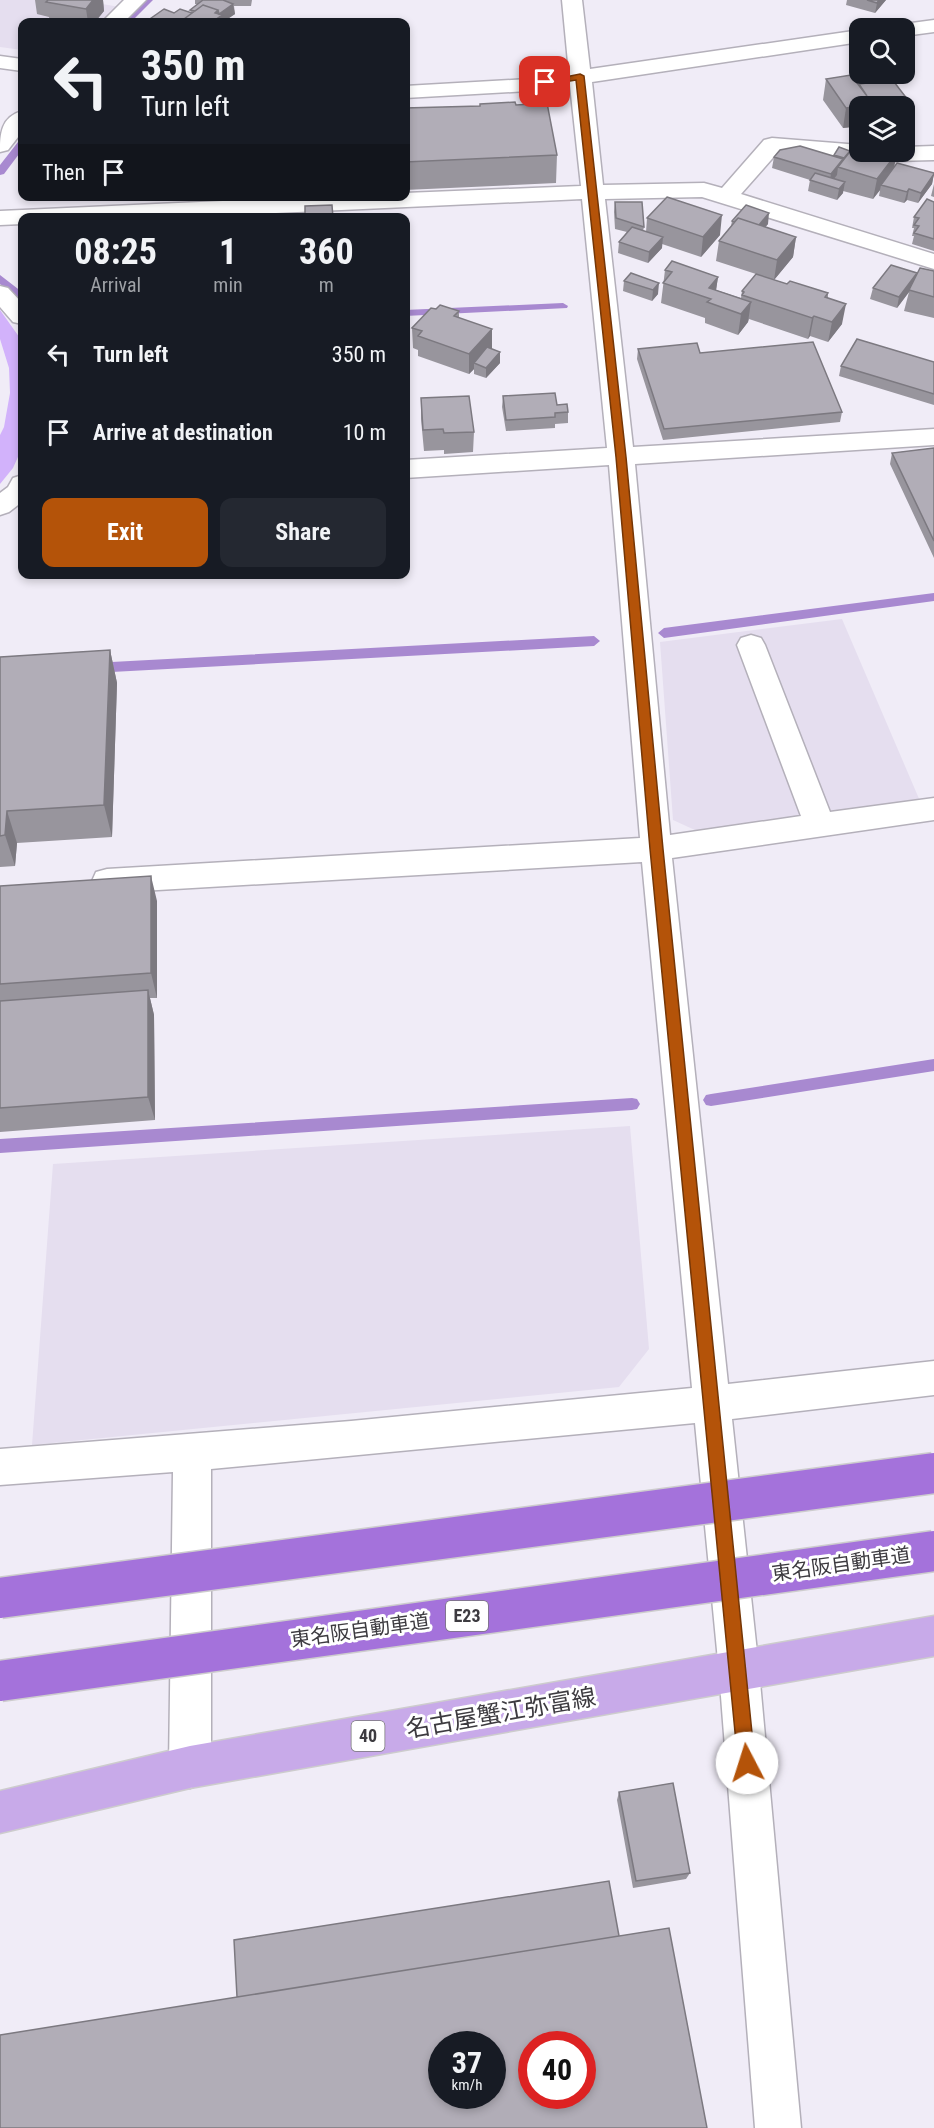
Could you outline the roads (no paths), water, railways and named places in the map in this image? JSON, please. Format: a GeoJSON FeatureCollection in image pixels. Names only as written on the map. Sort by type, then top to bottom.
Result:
{"type":"FeatureCollection","features":[{"type":"Feature","properties":{"kind":"highway"},"geometry":{"type":"LineString","coordinates":[[0,1598],[934,1473]]}},
{"type":"Feature","properties":{"kind":"highway","name":"東名阪自動車道"},"geometry":{"type":"LineString","coordinates":[[0,1681],[934,1551]]}},
{"type":"Feature","properties":{"kind":"main road","name":"名古屋蟹江弥富線"},"geometry":{"type":"LineString","coordinates":[[0,1812],[190,1767],[934,1636]]}},
{"type":"Feature","properties":{"kind":"street"},"geometry":{"type":"LineString","coordinates":[[116,18],[136,0]]}},
{"type":"Feature","properties":{"kind":"street"},"geometry":{"type":"LineString","coordinates":[[572,0],[621,457],[656,849],[739,1671],[778,2128]]}},
{"type":"Feature","properties":{"kind":"street"},"geometry":{"type":"LineString","coordinates":[[915,29],[934,26]]}},
{"type":"Feature","properties":{"kind":"street"},"geometry":{"type":"LineString","coordinates":[[410,92],[528,85],[849,38]]}},
{"type":"Feature","properties":{"kind":"street"},"geometry":{"type":"LineString","coordinates":[[0,62],[18,64]]}},
{"type":"Feature","properties":{"kind":"street"},"geometry":{"type":"LineString","coordinates":[[0,145],[18,123]]}},
{"type":"Feature","properties":{"kind":"street"},"geometry":{"type":"LineString","coordinates":[[726,197],[771,145],[893,154],[934,153]]}},
{"type":"Feature","properties":{"kind":"street"},"geometry":{"type":"LineString","coordinates":[[410,200],[592,192],[704,190],[934,262]]}},
{"type":"Feature","properties":{"kind":"street"},"geometry":{"type":"LineString","coordinates":[[114,213],[387,201]]}},
{"type":"Feature","properties":{"kind":"street"},"geometry":{"type":"LineString","coordinates":[[0,218],[18,217]]}},
{"type":"Feature","properties":{"kind":"street"},"geometry":{"type":"LineString","coordinates":[[0,293],[18,313]]}},
{"type":"Feature","properties":{"kind":"street"},"geometry":{"type":"LineString","coordinates":[[410,469],[934,437]]}},
{"type":"Feature","properties":{"kind":"street"},"geometry":{"type":"LineString","coordinates":[[751,645],[820,826]]}},
{"type":"Feature","properties":{"kind":"street"},"geometry":{"type":"LineString","coordinates":[[81,883],[656,849],[934,809]]}},
{"type":"Feature","properties":{"kind":"street"},"geometry":{"type":"LineString","coordinates":[[0,1467],[192,1453],[711,1406],[934,1378]]}},
{"type":"Feature","properties":{"kind":"street"},"geometry":{"type":"LineString","coordinates":[[190,1767],[192,1453]]}},
{"type":"Feature","properties":{"kind":"waterway"},"geometry":{"type":"LineString","coordinates":[[130,18],[148,0]]}},
{"type":"Feature","properties":{"kind":"waterway"},"geometry":{"type":"LineString","coordinates":[[0,172],[18,149]]}},
{"type":"Feature","properties":{"kind":"waterway"},"geometry":{"type":"LineString","coordinates":[[0,278],[18,294]]}},
{"type":"Feature","properties":{"kind":"waterway"},"geometry":{"type":"LineString","coordinates":[[410,313],[563,306]]}},
{"type":"Feature","properties":{"kind":"waterway"},"geometry":{"type":"LineString","coordinates":[[664,633],[934,597]]}},
{"type":"Feature","properties":{"kind":"waterway"},"geometry":{"type":"LineString","coordinates":[[93,668],[594,641]]}},
{"type":"Feature","properties":{"kind":"waterway"},"geometry":{"type":"LineString","coordinates":[[711,1100],[934,1065]]}},
{"type":"Feature","properties":{"kind":"waterway"},"geometry":{"type":"LineString","coordinates":[[0,1146],[632,1104]]}}]}
